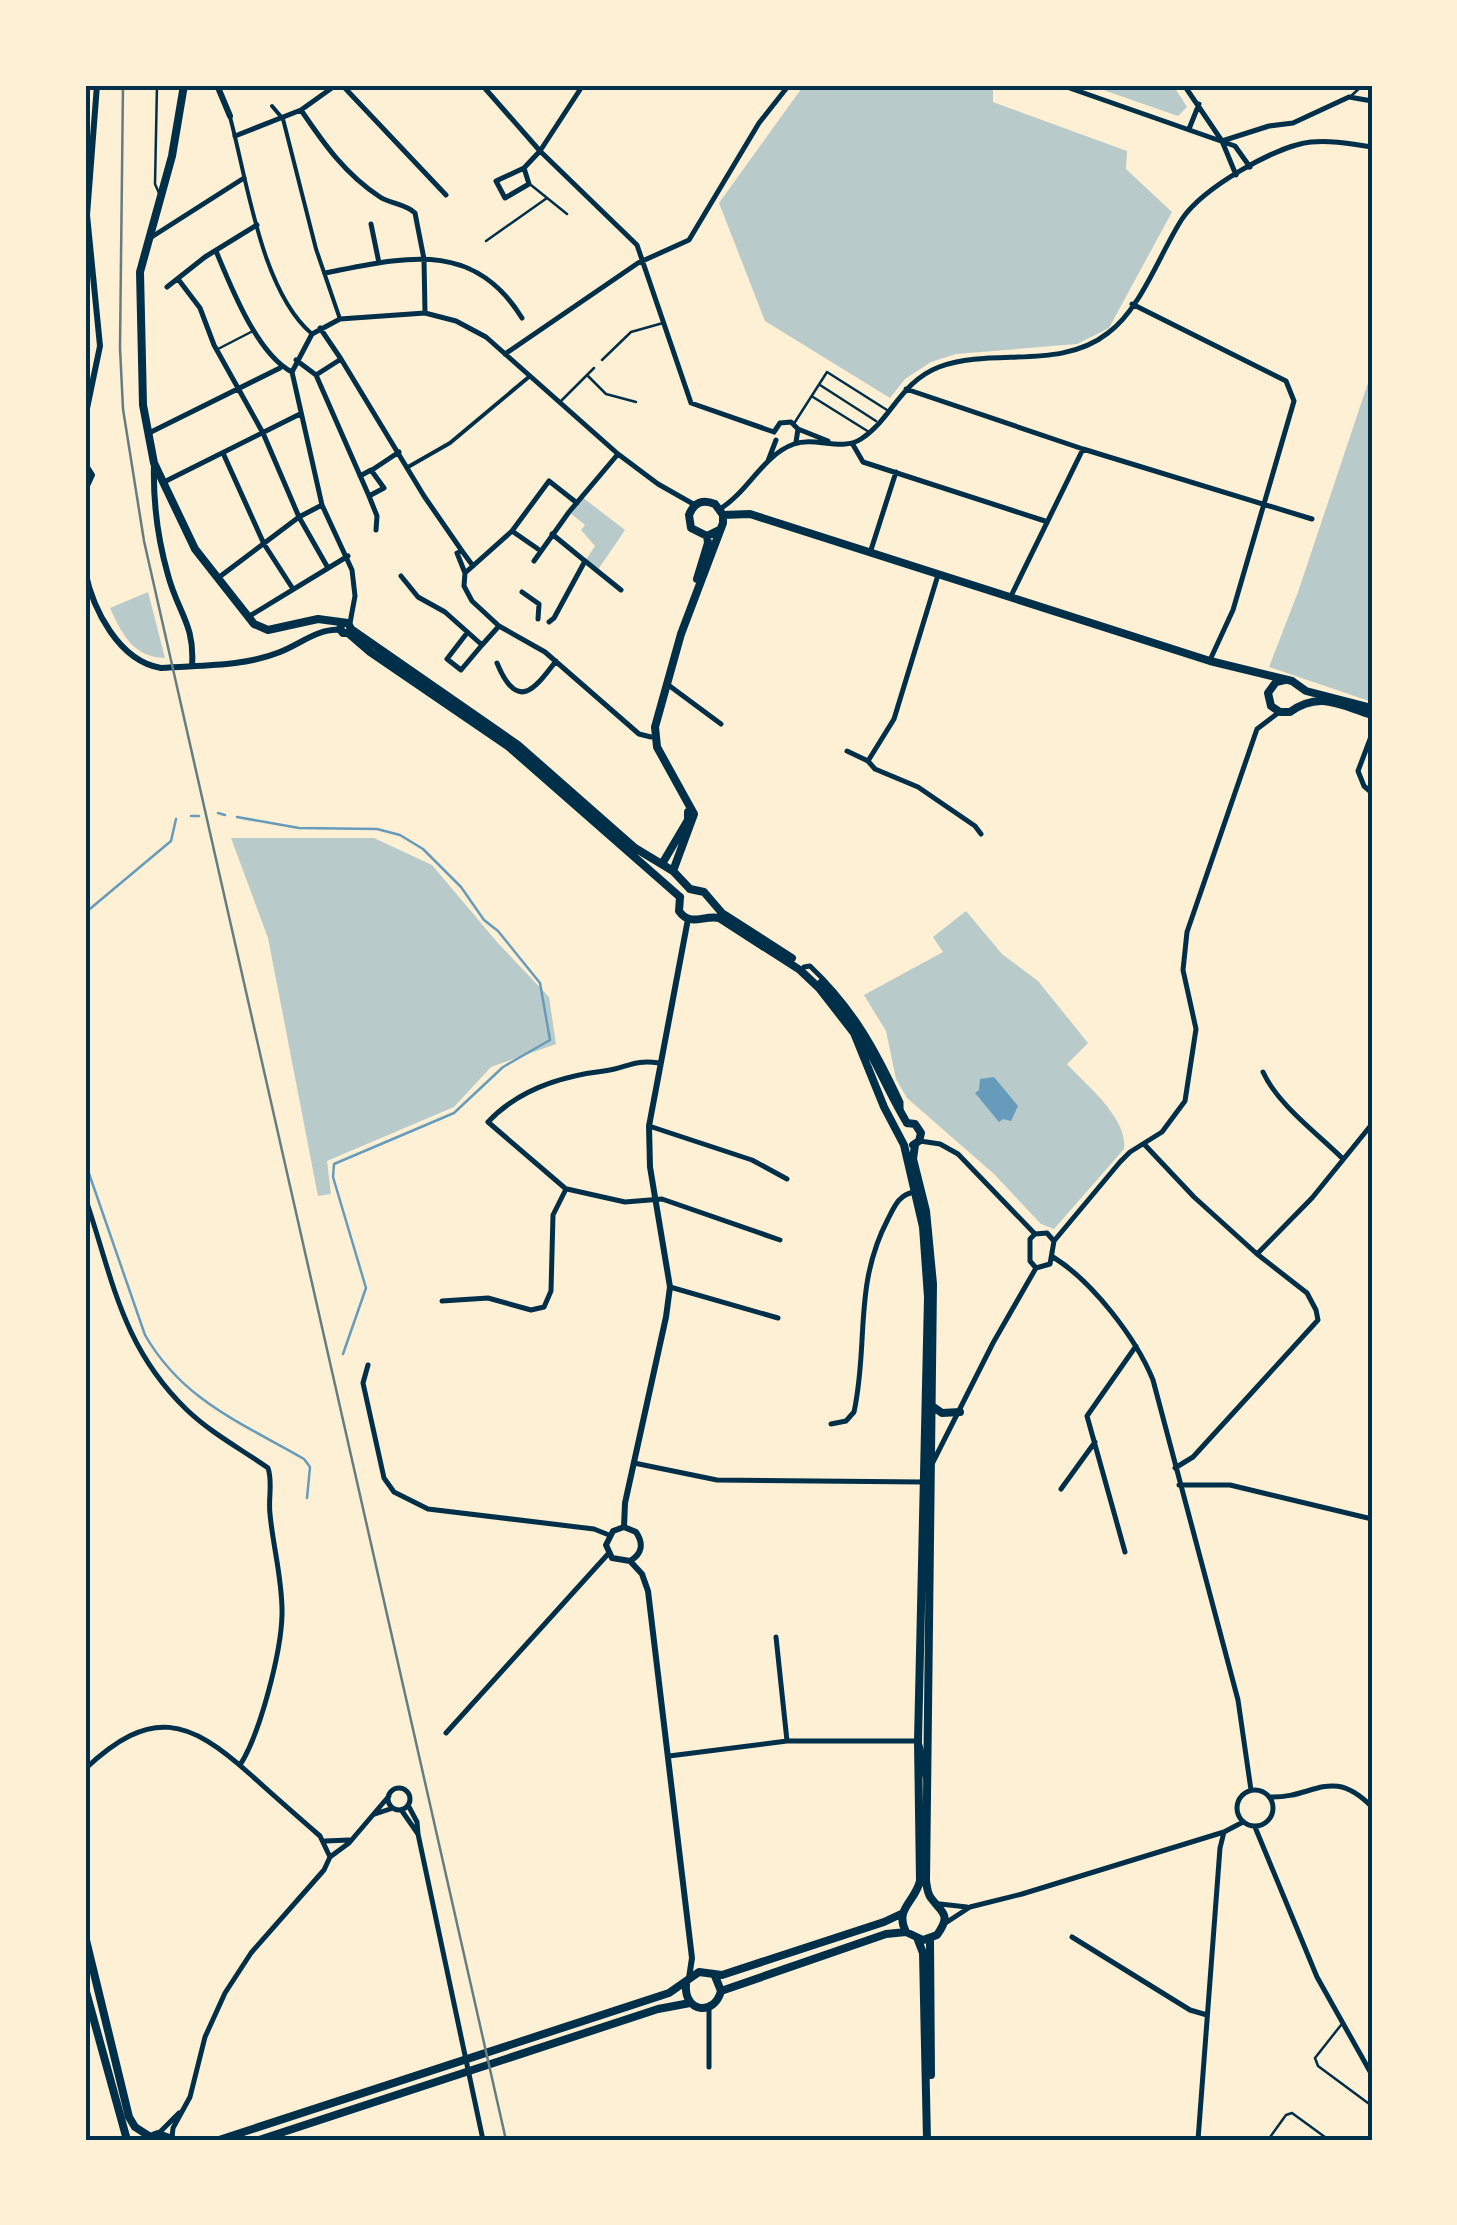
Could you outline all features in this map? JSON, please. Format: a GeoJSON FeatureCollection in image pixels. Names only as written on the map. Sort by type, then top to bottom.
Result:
{"type":"FeatureCollection","features":[{"type":"Feature","properties":{"kind":"main road"},"geometry":{"type":"LineString","coordinates":[[184,85],[172,156],[140,272],[141,367],[154,463],[184,529],[218,579],[248,618],[268,630],[318,619],[346,628],[518,745],[636,848],[673,871],[690,889],[704,892],[722,912],[804,967],[852,1018],[901,1114],[907,1123],[918,1126],[921,1134],[914,1160],[932,1256],[926,1880],[931,1898]]}},
{"type":"Feature","properties":{"kind":"main road"},"geometry":{"type":"LineString","coordinates":[[719,530],[708,536],[696,533],[688,522],[695,504],[708,501],[722,512],[743,513],[1210,661],[1286,680],[1372,712]]}},
{"type":"Feature","properties":{"kind":"main road"},"geometry":{"type":"LineString","coordinates":[[673,871],[694,814],[656,741],[655,726],[722,512]]}},
{"type":"Feature","properties":{"kind":"main road"},"geometry":{"type":"LineString","coordinates":[[663,880],[662,864],[689,816],[658,759],[651,737],[652,722],[708,536]]}},
{"type":"Feature","properties":{"kind":"main road"},"geometry":{"type":"LineString","coordinates":[[346,628],[370,652],[509,747],[680,897]]}},
{"type":"Feature","properties":{"kind":"main road"},"geometry":{"type":"LineString","coordinates":[[1247,672],[1270,690]]}},
{"type":"Feature","properties":{"kind":"main road"},"geometry":{"type":"LineString","coordinates":[[1286,680],[1276,682],[1270,690],[1269,701],[1280,712],[1290,712],[1300,703],[1323,700],[1372,712]]}},
{"type":"Feature","properties":{"kind":"main road"},"geometry":{"type":"LineString","coordinates":[[1299,688],[1300,703]]}},
{"type":"Feature","properties":{"kind":"main road"},"geometry":{"type":"LineString","coordinates":[[690,889],[680,897],[679,910],[688,919],[719,918],[784,959],[820,988],[854,1033],[884,1107],[899,1130]]}},
{"type":"Feature","properties":{"kind":"main road"},"geometry":{"type":"LineString","coordinates":[[705,916],[710,900]]}},
{"type":"Feature","properties":{"kind":"main road"},"geometry":{"type":"LineString","coordinates":[[218,2140],[652,2000],[710,1974],[884,1922],[901,1914],[914,1898],[920,1881],[918,1741],[928,1297],[923,1227],[904,1144],[898,1137],[907,1123]]}},
{"type":"Feature","properties":{"kind":"main road"},"geometry":{"type":"LineString","coordinates":[[904,1144],[917,1143]]}},
{"type":"Feature","properties":{"kind":"main road"},"geometry":{"type":"LineString","coordinates":[[932,1406],[942,1413],[960,1412]]}},
{"type":"Feature","properties":{"kind":"main road"},"geometry":{"type":"LineString","coordinates":[[914,1898],[931,1898],[940,1904],[944,1924],[930,1940],[930,2140]]}},
{"type":"Feature","properties":{"kind":"main road"},"geometry":{"type":"LineString","coordinates":[[901,1914],[906,1932]]}},
{"type":"Feature","properties":{"kind":"main road"},"geometry":{"type":"LineString","coordinates":[[722,1991],[886,1934],[906,1932],[918,1940],[930,1940]]}},
{"type":"Feature","properties":{"kind":"main road"},"geometry":{"type":"LineString","coordinates":[[85,1936],[129,2117],[150,2137],[174,2139]]}},
{"type":"Feature","properties":{"kind":"main road"},"geometry":{"type":"LineString","coordinates":[[918,1940],[922,1954],[930,2140]]}},
{"type":"Feature","properties":{"kind":"main road"},"geometry":{"type":"LineString","coordinates":[[710,1974],[722,1991]]}},
{"type":"Feature","properties":{"kind":"main road"},"geometry":{"type":"LineString","coordinates":[[687,1982],[685,1995],[699,2008],[709,2008],[718,2002],[722,1991]]}},
{"type":"Feature","properties":{"kind":"main road"},"geometry":{"type":"LineString","coordinates":[[85,1988],[127,2140]]}},
{"type":"Feature","properties":{"kind":"main road"},"geometry":{"type":"LineString","coordinates":[[260,2140],[658,2009],[690,2003]]}},
{"type":"Feature","properties":{"kind":"street"},"geometry":{"type":"LineString","coordinates":[[85,418],[99,355],[86,204],[89,138],[97,85]]}},
{"type":"Feature","properties":{"kind":"street"},"geometry":{"type":"LineString","coordinates":[[236,136],[283,119],[339,85],[446,195]]}},
{"type":"Feature","properties":{"kind":"street"},"geometry":{"type":"LineString","coordinates":[[482,85],[540,152],[638,245],[691,403],[774,432]]}},
{"type":"Feature","properties":{"kind":"street"},"geometry":{"type":"LineString","coordinates":[[524,168],[530,184],[505,198],[496,182],[524,168],[540,152],[584,85]]}},
{"type":"Feature","properties":{"kind":"street"},"geometry":{"type":"LineString","coordinates":[[504,354],[645,260],[689,240],[759,123],[789,85]]}},
{"type":"Feature","properties":{"kind":"street"},"geometry":{"type":"LineString","coordinates":[[1061,85],[1235,146],[1250,167]]}},
{"type":"Feature","properties":{"kind":"street"},"geometry":{"type":"LineString","coordinates":[[1184,85],[1222,141],[1236,175]]}},
{"type":"Feature","properties":{"kind":"street"},"geometry":{"type":"LineString","coordinates":[[218,88],[230,116],[258,226],[282,293],[312,334]]}},
{"type":"Feature","properties":{"kind":"street"},"geometry":{"type":"LineString","coordinates":[[1222,141],[1269,126],[1294,123],[1350,96],[1372,101]]}},
{"type":"Feature","properties":{"kind":"street"},"geometry":{"type":"LineString","coordinates":[[1189,129],[1199,104]]}},
{"type":"Feature","properties":{"kind":"street"},"geometry":{"type":"LineString","coordinates":[[272,106],[283,119],[340,319]]}},
{"type":"Feature","properties":{"kind":"street"},"geometry":{"type":"LineString","coordinates":[[301,110],[346,171],[384,199],[412,208],[424,260],[425,313]]}},
{"type":"Feature","properties":{"kind":"street"},"geometry":{"type":"LineString","coordinates":[[776,440],[792,444],[852,443],[868,432],[919,377],[952,363],[1083,348],[1112,331],[1185,214],[1203,196],[1291,146],[1312,142],[1372,147]]}},
{"type":"Feature","properties":{"kind":"street"},"geometry":{"type":"LineString","coordinates":[[149,238],[244,178]]}},
{"type":"Feature","properties":{"kind":"street"},"geometry":{"type":"LineString","coordinates":[[371,224],[378,263]]}},
{"type":"Feature","properties":{"kind":"street"},"geometry":{"type":"LineString","coordinates":[[167,286],[258,226]]}},
{"type":"Feature","properties":{"kind":"street"},"geometry":{"type":"LineString","coordinates":[[216,251],[235,297],[255,330],[280,368],[292,372]]}},
{"type":"Feature","properties":{"kind":"street"},"geometry":{"type":"LineString","coordinates":[[325,274],[378,263],[442,258],[478,273],[502,289],[522,318]]}},
{"type":"Feature","properties":{"kind":"street"},"geometry":{"type":"LineString","coordinates":[[178,279],[200,308],[216,350],[263,433],[299,517],[328,568]]}},
{"type":"Feature","properties":{"kind":"street"},"geometry":{"type":"LineString","coordinates":[[1132,304],[1286,381],[1293,391],[1294,401],[1234,610],[1210,661]]}},
{"type":"Feature","properties":{"kind":"street"},"geometry":{"type":"LineString","coordinates":[[85,571],[94,602],[134,660],[161,668],[248,661],[275,654],[324,630],[346,628],[354,596],[348,556],[322,505],[292,372],[312,334],[340,319],[425,313],[472,328],[618,454],[658,484],[695,504]]}},
{"type":"Feature","properties":{"kind":"street"},"geometry":{"type":"LineString","coordinates":[[320,328],[474,566]]}},
{"type":"Feature","properties":{"kind":"street"},"geometry":{"type":"LineString","coordinates":[[87,356],[99,355]]}},
{"type":"Feature","properties":{"kind":"street"},"geometry":{"type":"LineString","coordinates":[[316,374],[341,358]]}},
{"type":"Feature","properties":{"kind":"street"},"geometry":{"type":"LineString","coordinates":[[296,360],[316,374],[377,516],[376,530]]}},
{"type":"Feature","properties":{"kind":"street"},"geometry":{"type":"LineString","coordinates":[[148,434],[280,368]]}},
{"type":"Feature","properties":{"kind":"street"},"geometry":{"type":"LineString","coordinates":[[408,467],[450,443],[530,376]]}},
{"type":"Feature","properties":{"kind":"street"},"geometry":{"type":"LineString","coordinates":[[906,389],[1312,519]]}},
{"type":"Feature","properties":{"kind":"street"},"geometry":{"type":"LineString","coordinates":[[164,482],[300,414]]}},
{"type":"Feature","properties":{"kind":"street"},"geometry":{"type":"LineString","coordinates":[[767,462],[780,423],[796,426],[831,443]]}},
{"type":"Feature","properties":{"kind":"street"},"geometry":{"type":"LineString","coordinates":[[722,512],[767,462],[792,444],[796,426]]}},
{"type":"Feature","properties":{"kind":"street"},"geometry":{"type":"LineString","coordinates":[[852,443],[860,460],[1045,521]]}},
{"type":"Feature","properties":{"kind":"street"},"geometry":{"type":"LineString","coordinates":[[1011,596],[1083,448]]}},
{"type":"Feature","properties":{"kind":"street"},"geometry":{"type":"LineString","coordinates":[[360,476],[399,452]]}},
{"type":"Feature","properties":{"kind":"street"},"geometry":{"type":"LineString","coordinates":[[223,453],[264,544],[293,589]]}},
{"type":"Feature","properties":{"kind":"street"},"geometry":{"type":"LineString","coordinates":[[534,561],[618,454]]}},
{"type":"Feature","properties":{"kind":"street"},"geometry":{"type":"LineString","coordinates":[[154,463],[160,538],[169,579],[194,638],[192,666]]}},
{"type":"Feature","properties":{"kind":"street"},"geometry":{"type":"LineString","coordinates":[[85,464],[92,480],[85,490]]}},
{"type":"Feature","properties":{"kind":"street"},"geometry":{"type":"LineString","coordinates":[[369,496],[384,488],[372,470]]}},
{"type":"Feature","properties":{"kind":"street"},"geometry":{"type":"LineString","coordinates":[[870,553],[896,472]]}},
{"type":"Feature","properties":{"kind":"street"},"geometry":{"type":"LineString","coordinates":[[464,575],[512,531],[549,481],[577,503]]}},
{"type":"Feature","properties":{"kind":"street"},"geometry":{"type":"LineString","coordinates":[[735,496],[743,513]]}},
{"type":"Feature","properties":{"kind":"street"},"geometry":{"type":"LineString","coordinates":[[218,579],[299,517],[322,505]]}},
{"type":"Feature","properties":{"kind":"street"},"geometry":{"type":"LineString","coordinates":[[512,531],[539,550]]}},
{"type":"Feature","properties":{"kind":"street"},"geometry":{"type":"LineString","coordinates":[[552,534],[621,590]]}},
{"type":"Feature","properties":{"kind":"street"},"geometry":{"type":"LineString","coordinates":[[462,550],[457,553],[472,602],[499,626],[556,661],[638,734],[651,737]]}},
{"type":"Feature","properties":{"kind":"street"},"geometry":{"type":"LineString","coordinates":[[248,618],[348,556]]}},
{"type":"Feature","properties":{"kind":"street"},"geometry":{"type":"LineString","coordinates":[[548,622],[554,618],[585,561]]}},
{"type":"Feature","properties":{"kind":"street"},"geometry":{"type":"LineString","coordinates":[[868,761],[894,720],[938,575]]}},
{"type":"Feature","properties":{"kind":"street"},"geometry":{"type":"LineString","coordinates":[[401,576],[418,597],[445,612],[482,646]]}},
{"type":"Feature","properties":{"kind":"street"},"geometry":{"type":"LineString","coordinates":[[522,592],[539,604],[538,619]]}},
{"type":"Feature","properties":{"kind":"street"},"geometry":{"type":"LineString","coordinates":[[467,634],[447,659],[460,670],[499,626]]}},
{"type":"Feature","properties":{"kind":"street"},"geometry":{"type":"LineString","coordinates":[[497,663],[502,674],[524,693],[534,689],[556,661]]}},
{"type":"Feature","properties":{"kind":"street"},"geometry":{"type":"LineString","coordinates":[[667,684],[720,724]]}},
{"type":"Feature","properties":{"kind":"street"},"geometry":{"type":"LineString","coordinates":[[929,1468],[1036,1268],[1047,1266],[1053,1257],[1054,1241],[1130,1152],[1162,1132],[1185,1101],[1196,1029],[1183,970],[1187,932],[1257,729],[1280,712]]}},
{"type":"Feature","properties":{"kind":"street"},"geometry":{"type":"LineString","coordinates":[[1372,734],[1358,771],[1364,786],[1372,792]]}},
{"type":"Feature","properties":{"kind":"street"},"geometry":{"type":"LineString","coordinates":[[847,751],[868,761],[874,769],[918,787],[981,834]]}},
{"type":"Feature","properties":{"kind":"street"},"geometry":{"type":"LineString","coordinates":[[624,1527],[625,1503],[670,1287],[655,1201],[648,1126],[688,919]]}},
{"type":"Feature","properties":{"kind":"street"},"geometry":{"type":"LineString","coordinates":[[660,1064],[630,1062],[609,1070],[580,1072],[504,1106],[488,1122],[566,1188],[625,1202],[662,1199],[780,1240]]}},
{"type":"Feature","properties":{"kind":"street"},"geometry":{"type":"LineString","coordinates":[[1263,1072],[1267,1082],[1343,1159]]}},
{"type":"Feature","properties":{"kind":"street"},"geometry":{"type":"LineString","coordinates":[[1257,1254],[1312,1198],[1372,1124]]}},
{"type":"Feature","properties":{"kind":"street"},"geometry":{"type":"LineString","coordinates":[[648,1126],[752,1160],[787,1179]]}},
{"type":"Feature","properties":{"kind":"street"},"geometry":{"type":"LineString","coordinates":[[917,1143],[940,1144],[958,1154],[1035,1234]]}},
{"type":"Feature","properties":{"kind":"street"},"geometry":{"type":"LineString","coordinates":[[1144,1144],[1194,1197],[1307,1294],[1318,1320],[1193,1457],[1175,1468]]}},
{"type":"Feature","properties":{"kind":"street"},"geometry":{"type":"LineString","coordinates":[[442,1301],[488,1298],[532,1310],[544,1307],[551,1290],[553,1215],[566,1188]]}},
{"type":"Feature","properties":{"kind":"street"},"geometry":{"type":"LineString","coordinates":[[831,1424],[846,1421],[854,1412],[868,1266],[895,1205],[902,1196],[914,1192]]}},
{"type":"Feature","properties":{"kind":"street"},"geometry":{"type":"LineString","coordinates":[[85,1197],[128,1332],[146,1364],[188,1412],[268,1468],[271,1476],[269,1510],[282,1615],[272,1674],[240,1765]]}},
{"type":"Feature","properties":{"kind":"street"},"geometry":{"type":"LineString","coordinates":[[1036,1268],[1030,1260],[1030,1239],[1044,1232],[1054,1241]]}},
{"type":"Feature","properties":{"kind":"street"},"geometry":{"type":"LineString","coordinates":[[1053,1257],[1075,1272],[1136,1346],[1153,1380],[1238,1700],[1251,1790]]}},
{"type":"Feature","properties":{"kind":"street"},"geometry":{"type":"LineString","coordinates":[[670,1287],[778,1318]]}},
{"type":"Feature","properties":{"kind":"street"},"geometry":{"type":"LineString","coordinates":[[1125,1552],[1087,1416],[1136,1346]]}},
{"type":"Feature","properties":{"kind":"street"},"geometry":{"type":"LineString","coordinates":[[368,1365],[363,1383],[384,1478],[394,1492],[428,1509],[594,1529],[609,1535]]}},
{"type":"Feature","properties":{"kind":"street"},"geometry":{"type":"LineString","coordinates":[[1061,1489],[1095,1442]]}},
{"type":"Feature","properties":{"kind":"street"},"geometry":{"type":"LineString","coordinates":[[634,1463],[717,1480],[923,1482]]}},
{"type":"Feature","properties":{"kind":"street"},"geometry":{"type":"LineString","coordinates":[[1179,1485],[1230,1485],[1372,1519]]}},
{"type":"Feature","properties":{"kind":"street"},"geometry":{"type":"LineString","coordinates":[[624,1527],[636,1532],[641,1544],[630,1561],[618,1562],[608,1554],[606,1545],[609,1535],[624,1527]]}},
{"type":"Feature","properties":{"kind":"street"},"geometry":{"type":"LineString","coordinates":[[446,1732],[608,1554]]}},
{"type":"Feature","properties":{"kind":"street"},"geometry":{"type":"LineString","coordinates":[[630,1561],[642,1574],[648,1590],[692,1958],[687,1982]]}},
{"type":"Feature","properties":{"kind":"street"},"geometry":{"type":"LineString","coordinates":[[776,1636],[787,1741]]}},
{"type":"Feature","properties":{"kind":"street"},"geometry":{"type":"LineString","coordinates":[[85,1770],[133,1734],[162,1727],[198,1734],[240,1765],[325,1842],[330,1856]]}},
{"type":"Feature","properties":{"kind":"street"},"geometry":{"type":"LineString","coordinates":[[669,1756],[787,1741],[918,1741],[927,1782]]}},
{"type":"Feature","properties":{"kind":"street"},"geometry":{"type":"LineString","coordinates":[[1269,1797],[1334,1784],[1360,1795],[1372,1807]]}},
{"type":"Feature","properties":{"kind":"street"},"geometry":{"type":"LineString","coordinates":[[174,2139],[173,2128],[190,2097],[206,2037],[225,1993],[251,1953],[324,1870],[330,1856],[352,1840],[395,1789],[405,1790],[409,1795],[408,1805],[416,1822],[483,2140]]}},
{"type":"Feature","properties":{"kind":"street"},"geometry":{"type":"LineString","coordinates":[[1251,1790],[1269,1797],[1272,1816],[1268,1822],[1256,1827],[1243,1822],[1237,1810],[1238,1801],[1251,1790]]}},
{"type":"Feature","properties":{"kind":"street"},"geometry":{"type":"LineString","coordinates":[[389,1796],[418,1834]]}},
{"type":"Feature","properties":{"kind":"street"},"geometry":{"type":"LineString","coordinates":[[374,1814],[408,1805]]}},
{"type":"Feature","properties":{"kind":"street"},"geometry":{"type":"LineString","coordinates":[[944,1924],[970,1907],[1224,1832],[1243,1822]]}},
{"type":"Feature","properties":{"kind":"street"},"geometry":{"type":"LineString","coordinates":[[1256,1827],[1317,1977],[1372,2075]]}},
{"type":"Feature","properties":{"kind":"street"},"geometry":{"type":"LineString","coordinates":[[1198,2140],[1224,1832]]}},
{"type":"Feature","properties":{"kind":"street"},"geometry":{"type":"LineString","coordinates":[[325,1842],[352,1840]]}},
{"type":"Feature","properties":{"kind":"street"},"geometry":{"type":"LineString","coordinates":[[940,1904],[970,1907]]}},
{"type":"Feature","properties":{"kind":"street"},"geometry":{"type":"LineString","coordinates":[[1072,1938],[1190,2010],[1207,2015]]}},
{"type":"Feature","properties":{"kind":"street"},"geometry":{"type":"LineString","coordinates":[[692,1958],[710,1974]]}},
{"type":"Feature","properties":{"kind":"street"},"geometry":{"type":"LineString","coordinates":[[709,2008],[709,2066]]}},
{"type":"Feature","properties":{"kind":"street"},"geometry":{"type":"LineString","coordinates":[[150,2137],[182,2110]]}},
{"type":"Feature","properties":{"kind":"lane"},"geometry":{"type":"LineString","coordinates":[[157,85],[155,184],[160,197]]}},
{"type":"Feature","properties":{"kind":"lane"},"geometry":{"type":"LineString","coordinates":[[1350,96],[1363,85]]}},
{"type":"Feature","properties":{"kind":"lane"},"geometry":{"type":"LineString","coordinates":[[530,184],[567,214]]}},
{"type":"Feature","properties":{"kind":"lane"},"geometry":{"type":"LineString","coordinates":[[486,241],[547,198]]}},
{"type":"Feature","properties":{"kind":"lane"},"geometry":{"type":"LineString","coordinates":[[602,360],[631,332],[664,323]]}},
{"type":"Feature","properties":{"kind":"lane"},"geometry":{"type":"LineString","coordinates":[[216,350],[255,330]]}},
{"type":"Feature","properties":{"kind":"lane"},"geometry":{"type":"LineString","coordinates":[[560,402],[594,368]]}},
{"type":"Feature","properties":{"kind":"lane"},"geometry":{"type":"LineString","coordinates":[[796,426],[827,372],[887,410]]}},
{"type":"Feature","properties":{"kind":"lane"},"geometry":{"type":"LineString","coordinates":[[586,375],[606,394],[636,402]]}},
{"type":"Feature","properties":{"kind":"lane"},"geometry":{"type":"LineString","coordinates":[[819,384],[877,422]]}},
{"type":"Feature","properties":{"kind":"lane"},"geometry":{"type":"LineString","coordinates":[[812,396],[868,432]]}},
{"type":"Feature","properties":{"kind":"lane"},"geometry":{"type":"LineString","coordinates":[[1342,2024],[1314,2058],[1318,2066],[1372,2106]]}},
{"type":"Feature","properties":{"kind":"lane"},"geometry":{"type":"LineString","coordinates":[[1268,2140],[1286,2115],[1292,2114],[1329,2140]]}},
{"type":"Feature","properties":{"kind":"shaded area"},"geometry":{"type":"Polygon","coordinates":[[[804,85],[993,85],[993,102],[1127,151],[1126,169],[1172,212],[1109,328],[1077,344],[956,354],[931,362],[905,379],[890,398],[765,321],[719,203],[804,85]]]}},
{"type":"Feature","properties":{"kind":"shaded area"},"geometry":{"type":"Polygon","coordinates":[[[1089,85],[1173,85],[1187,107],[1178,116],[1089,85]]]}},
{"type":"Feature","properties":{"kind":"shaded area"},"geometry":{"type":"Polygon","coordinates":[[[1372,374],[1372,702],[1269,667],[1372,374]]]}},
{"type":"Feature","properties":{"kind":"shaded area"},"geometry":{"type":"Polygon","coordinates":[[[582,497],[625,530],[597,571],[585,561],[595,546],[581,530],[585,525],[569,512],[582,497]]]}},
{"type":"Feature","properties":{"kind":"shaded area"},"geometry":{"type":"Polygon","coordinates":[[[148,592],[165,658],[137,649],[124,635],[110,608],[148,592]]]}},
{"type":"Feature","properties":{"kind":"shaded area"},"geometry":{"type":"Polygon","coordinates":[[[231,838],[374,838],[432,865],[549,997],[556,1044],[491,1067],[454,1107],[327,1161],[331,1194],[318,1196],[268,938],[231,838]]]}},
{"type":"Feature","properties":{"kind":"shaded area"},"geometry":{"type":"Polygon","coordinates":[[[966,911],[1002,954],[1038,981],[1088,1043],[1067,1064],[1113,1114],[1123,1137],[1124,1149],[1054,1229],[1041,1224],[994,1174],[907,1098],[896,1079],[886,1031],[864,995],[943,952],[933,937],[966,911]]]}},
{"type":"Feature","properties":{"kind":"water"},"geometry":{"type":"Polygon","coordinates":[[[994,1077],[1018,1106],[1011,1121],[999,1122],[975,1093],[980,1079],[994,1077]]]}},
{"type":"Feature","properties":{"kind":"waterway"},"geometry":{"type":"LineString","coordinates":[[218,813],[225,815]]}},
{"type":"Feature","properties":{"kind":"waterway"},"geometry":{"type":"LineString","coordinates":[[191,816],[199,816]]}},
{"type":"Feature","properties":{"kind":"waterway"},"geometry":{"type":"LineString","coordinates":[[237,817],[299,828],[377,829],[400,835],[423,849],[461,887],[484,920],[498,931],[540,983],[550,1040],[503,1067],[454,1113],[334,1164],[333,1177],[366,1288],[343,1354]]}},
{"type":"Feature","properties":{"kind":"waterway"},"geometry":{"type":"LineString","coordinates":[[85,913],[171,841],[176,819]]}},
{"type":"Feature","properties":{"kind":"waterway"},"geometry":{"type":"LineString","coordinates":[[85,1162],[145,1335],[160,1358],[196,1394],[304,1459],[310,1467],[307,1498]]}},
{"type":"Feature","properties":{"kind":"railway"},"geometry":{"type":"LineString","coordinates":[[123,85],[120,348],[123,409],[144,541],[506,2140]]}}]}
